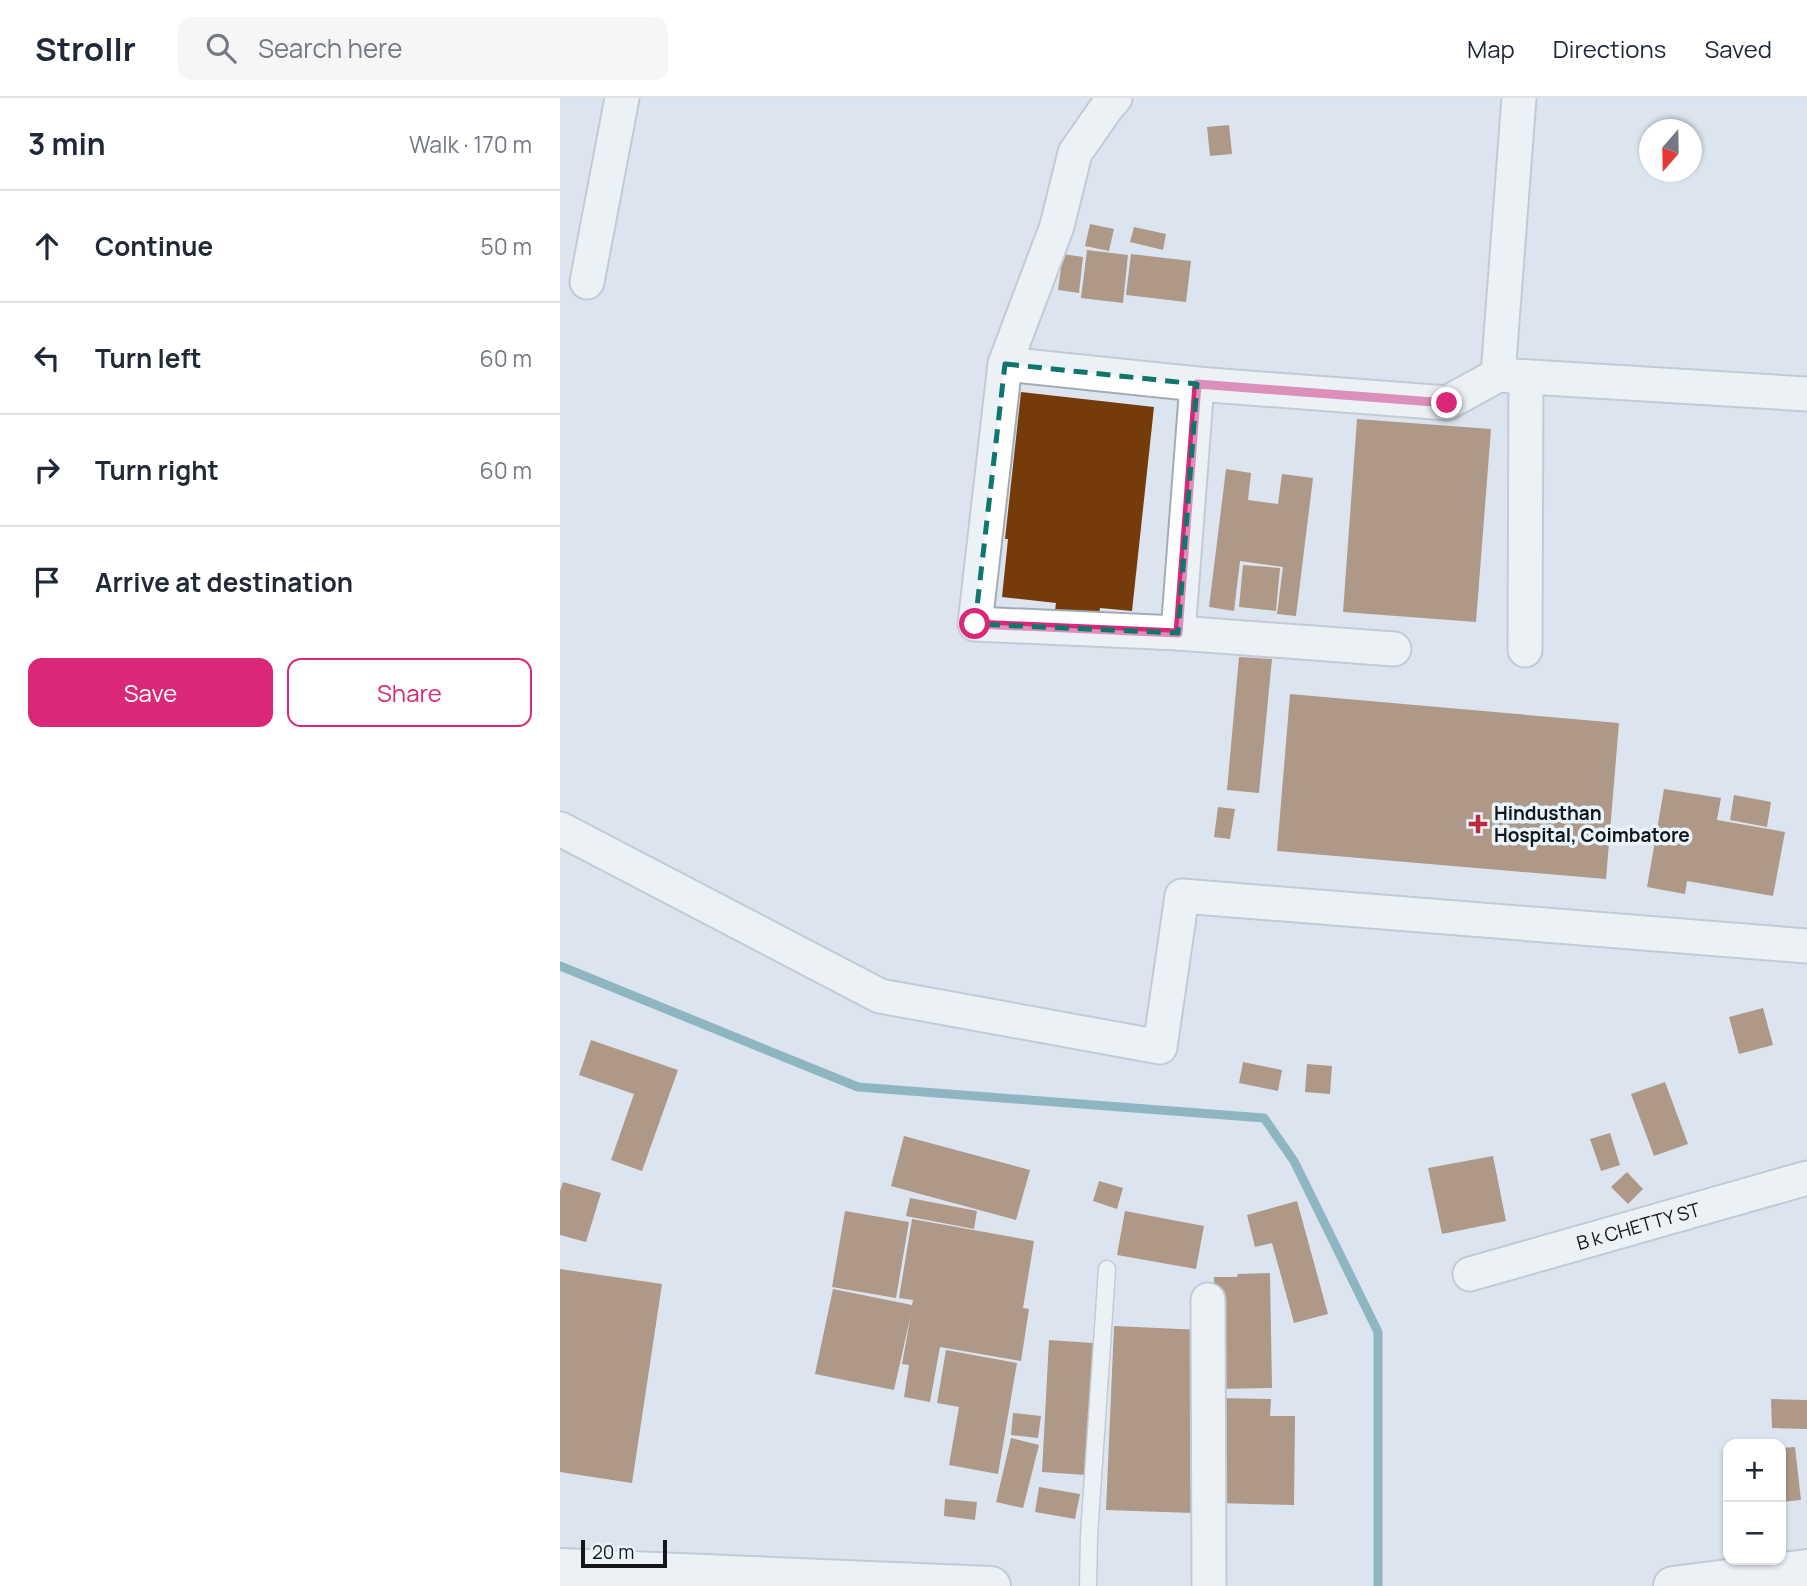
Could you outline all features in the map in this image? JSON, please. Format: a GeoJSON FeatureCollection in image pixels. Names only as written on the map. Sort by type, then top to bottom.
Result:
{"type":"FeatureCollection","features":[{"type":"Feature","properties":{"kind":"main road"},"geometry":{"type":"LineString","coordinates":[[560,1568],[991,1586]]}},
{"type":"Feature","properties":{"kind":"main road"},"geometry":{"type":"LineString","coordinates":[[1674,1586],[1807,1569]]}},
{"type":"Feature","properties":{"kind":"street"},"geometry":{"type":"LineString","coordinates":[[587,282],[622,98]]}},
{"type":"Feature","properties":{"kind":"street"},"geometry":{"type":"LineString","coordinates":[[1115,98],[1075,153],[1057,226],[1005,364],[975,624],[1178,633],[1394,649]]}},
{"type":"Feature","properties":{"kind":"street"},"geometry":{"type":"LineString","coordinates":[[1519,98],[1512,376],[1525,650]]}},
{"type":"Feature","properties":{"kind":"street"},"geometry":{"type":"LineString","coordinates":[[1005,364],[1197,384],[1447,403],[1512,376],[1807,394]]}},
{"type":"Feature","properties":{"kind":"street"},"geometry":{"type":"LineString","coordinates":[[1178,633],[1197,384]]}},
{"type":"Feature","properties":{"kind":"street"},"geometry":{"type":"LineString","coordinates":[[560,829],[880,996],[1160,1047],[1182,896],[1807,946]]}},
{"type":"Feature","properties":{"kind":"street","name":"B k CHETTY ST"},"geometry":{"type":"LineString","coordinates":[[1470,1274],[1807,1178]]}},
{"type":"Feature","properties":{"kind":"street"},"geometry":{"type":"LineString","coordinates":[[1208,1300],[1209,1586]]}},
{"type":"Feature","properties":{"kind":"lane"},"geometry":{"type":"LineString","coordinates":[[1088,1586],[1107,1269]]}},
{"type":"Feature","properties":{"kind":"highlighted area"},"geometry":{"type":"Polygon","coordinates":[[[1005,364],[1197,384],[1178,633],[975,624],[1005,364]]]}},
{"type":"Feature","properties":{"kind":"building"},"geometry":{"type":"Polygon","coordinates":[[[1229,125],[1232,154],[1210,156],[1207,127],[1229,125]]]}},
{"type":"Feature","properties":{"kind":"building"},"geometry":{"type":"Polygon","coordinates":[[[1090,224],[1114,229],[1109,251],[1085,246],[1090,224]]]}},
{"type":"Feature","properties":{"kind":"building"},"geometry":{"type":"Polygon","coordinates":[[[1134,227],[1166,234],[1163,250],[1130,242],[1134,227]]]}},
{"type":"Feature","properties":{"kind":"building"},"geometry":{"type":"Polygon","coordinates":[[[1087,250],[1128,255],[1123,303],[1081,298],[1087,250]]]}},
{"type":"Feature","properties":{"kind":"building"},"geometry":{"type":"Polygon","coordinates":[[[1063,254],[1083,257],[1079,293],[1058,290],[1063,254]]]}},
{"type":"Feature","properties":{"kind":"building"},"geometry":{"type":"Polygon","coordinates":[[[1131,254],[1191,261],[1186,302],[1126,295],[1131,254]]]}},
{"type":"Feature","properties":{"kind":"building"},"geometry":{"type":"Polygon","coordinates":[[[1021,392],[1154,407],[1132,611],[1100,608],[1098,622],[1054,618],[1056,603],[1002,597],[1008,539],[1005,539],[1021,392]]]}},
{"type":"Feature","properties":{"kind":"building"},"geometry":{"type":"Polygon","coordinates":[[[1357,419],[1491,429],[1476,622],[1343,612],[1357,419]]]}},
{"type":"Feature","properties":{"kind":"building"},"geometry":{"type":"Polygon","coordinates":[[[1226,469],[1251,473],[1248,500],[1278,504],[1282,474],[1313,478],[1296,616],[1277,614],[1283,567],[1240,561],[1234,611],[1209,607],[1226,469]]]}},
{"type":"Feature","properties":{"kind":"building"},"geometry":{"type":"Polygon","coordinates":[[[1243,565],[1280,568],[1276,611],[1239,607],[1243,565]]]}},
{"type":"Feature","properties":{"kind":"building"},"geometry":{"type":"Polygon","coordinates":[[[1239,657],[1272,659],[1259,793],[1227,790],[1239,657]]]}},
{"type":"Feature","properties":{"kind":"building"},"geometry":{"type":"Polygon","coordinates":[[[1290,694],[1619,723],[1606,879],[1277,851],[1290,694]]]}},
{"type":"Feature","properties":{"kind":"building"},"geometry":{"type":"Polygon","coordinates":[[[1664,789],[1721,798],[1717,820],[1785,832],[1773,896],[1687,881],[1685,894],[1647,887],[1664,789]]]}},
{"type":"Feature","properties":{"kind":"building"},"geometry":{"type":"Polygon","coordinates":[[[1734,795],[1771,802],[1767,827],[1730,820],[1734,795]]]}},
{"type":"Feature","properties":{"kind":"building"},"geometry":{"type":"Polygon","coordinates":[[[1218,807],[1235,809],[1230,839],[1214,837],[1218,807]]]}},
{"type":"Feature","properties":{"kind":"building"},"geometry":{"type":"Polygon","coordinates":[[[1763,1008],[1773,1045],[1739,1054],[1729,1017],[1763,1008]]]}},
{"type":"Feature","properties":{"kind":"building"},"geometry":{"type":"Polygon","coordinates":[[[591,1040],[678,1070],[642,1171],[611,1160],[634,1094],[579,1075],[591,1040]]]}},
{"type":"Feature","properties":{"kind":"building"},"geometry":{"type":"Polygon","coordinates":[[[1243,1062],[1282,1070],[1278,1091],[1239,1083],[1243,1062]]]}},
{"type":"Feature","properties":{"kind":"building"},"geometry":{"type":"Polygon","coordinates":[[[1307,1064],[1332,1066],[1330,1094],[1305,1092],[1307,1064]]]}},
{"type":"Feature","properties":{"kind":"building"},"geometry":{"type":"Polygon","coordinates":[[[1665,1082],[1688,1144],[1654,1156],[1631,1094],[1665,1082]]]}},
{"type":"Feature","properties":{"kind":"building"},"geometry":{"type":"Polygon","coordinates":[[[1610,1133],[1620,1165],[1601,1171],[1590,1139],[1610,1133]]]}},
{"type":"Feature","properties":{"kind":"building"},"geometry":{"type":"Polygon","coordinates":[[[904,1136],[1030,1170],[1016,1220],[891,1186],[904,1136]]]}},
{"type":"Feature","properties":{"kind":"building"},"geometry":{"type":"Polygon","coordinates":[[[1493,1156],[1506,1221],[1442,1234],[1428,1168],[1493,1156]]]}},
{"type":"Feature","properties":{"kind":"building"},"geometry":{"type":"Polygon","coordinates":[[[1627,1172],[1643,1189],[1628,1204],[1611,1187],[1627,1172]]]}},
{"type":"Feature","properties":{"kind":"building"},"geometry":{"type":"Polygon","coordinates":[[[1099,1181],[1123,1188],[1117,1209],[1093,1201],[1099,1181]]]}},
{"type":"Feature","properties":{"kind":"building"},"geometry":{"type":"Polygon","coordinates":[[[563,1182],[601,1193],[586,1242],[560,1235],[560,1191],[563,1182]]]}},
{"type":"Feature","properties":{"kind":"building"},"geometry":{"type":"Polygon","coordinates":[[[910,1198],[977,1211],[974,1229],[906,1216],[910,1198]]]}},
{"type":"Feature","properties":{"kind":"building"},"geometry":{"type":"Polygon","coordinates":[[[1297,1201],[1328,1314],[1294,1323],[1272,1243],[1255,1247],[1247,1215],[1297,1201]]]}},
{"type":"Feature","properties":{"kind":"building"},"geometry":{"type":"Polygon","coordinates":[[[845,1211],[909,1222],[896,1298],[832,1287],[845,1211]]]}},
{"type":"Feature","properties":{"kind":"building"},"geometry":{"type":"Polygon","coordinates":[[[1125,1211],[1204,1226],[1196,1269],[1117,1255],[1125,1211]]]}},
{"type":"Feature","properties":{"kind":"building"},"geometry":{"type":"Polygon","coordinates":[[[912,1219],[1034,1241],[1023,1308],[1029,1309],[1021,1361],[940,1347],[930,1402],[904,1397],[909,1365],[902,1364],[911,1314],[894,1390],[815,1374],[833,1289],[912,1305],[913,1300],[899,1298],[912,1219]]]}},
{"type":"Feature","properties":{"kind":"building"},"geometry":{"type":"Polygon","coordinates":[[[560,1269],[662,1284],[632,1483],[560,1472],[560,1269]]]}},
{"type":"Feature","properties":{"kind":"building"},"geometry":{"type":"Polygon","coordinates":[[[1270,1273],[1272,1388],[1216,1389],[1214,1277],[1270,1273]]]}},
{"type":"Feature","properties":{"kind":"building"},"geometry":{"type":"Polygon","coordinates":[[[1114,1326],[1201,1330],[1193,1513],[1106,1510],[1114,1326]]]}},
{"type":"Feature","properties":{"kind":"building"},"geometry":{"type":"Polygon","coordinates":[[[1049,1340],[1093,1343],[1086,1475],[1042,1472],[1049,1340]]]}},
{"type":"Feature","properties":{"kind":"building"},"geometry":{"type":"Polygon","coordinates":[[[946,1350],[1017,1363],[998,1474],[949,1465],[959,1407],[937,1403],[946,1350]]]}},
{"type":"Feature","properties":{"kind":"building"},"geometry":{"type":"Polygon","coordinates":[[[1218,1398],[1271,1399],[1270,1416],[1295,1416],[1294,1505],[1217,1503],[1218,1398]]]}},
{"type":"Feature","properties":{"kind":"building"},"geometry":{"type":"Polygon","coordinates":[[[1771,1399],[1807,1400],[1807,1429],[1772,1428],[1771,1399]]]}},
{"type":"Feature","properties":{"kind":"building"},"geometry":{"type":"Polygon","coordinates":[[[1013,1413],[1041,1416],[1038,1438],[1011,1435],[1013,1413]]]}},
{"type":"Feature","properties":{"kind":"building"},"geometry":{"type":"Polygon","coordinates":[[[1011,1438],[1039,1445],[1023,1508],[996,1502],[1011,1438]]]}},
{"type":"Feature","properties":{"kind":"building"},"geometry":{"type":"Polygon","coordinates":[[[1795,1447],[1801,1500],[1786,1502],[1786,1448],[1795,1447]]]}},
{"type":"Feature","properties":{"kind":"building"},"geometry":{"type":"Polygon","coordinates":[[[1039,1487],[1080,1494],[1075,1519],[1035,1512],[1039,1487]]]}},
{"type":"Feature","properties":{"kind":"building"},"geometry":{"type":"Polygon","coordinates":[[[945,1499],[977,1502],[975,1520],[944,1516],[945,1499]]]}},
{"type":"Feature","properties":{"kind":"waterway"},"geometry":{"type":"LineString","coordinates":[[560,966],[858,1087],[1264,1118],[1294,1161],[1378,1332],[1378,1586]]}},
{"type":"Feature","properties":{"kind":"place","name":"Hindusthan Hospital, Coimbatore"},"geometry":{"type":"Point","coordinates":[1478,824]}},
{"type":"Feature","properties":{"kind":"route"},"geometry":{"type":"LineString","coordinates":[[975,624],[1178,633],[1197,384],[1447,403]]}}]}
